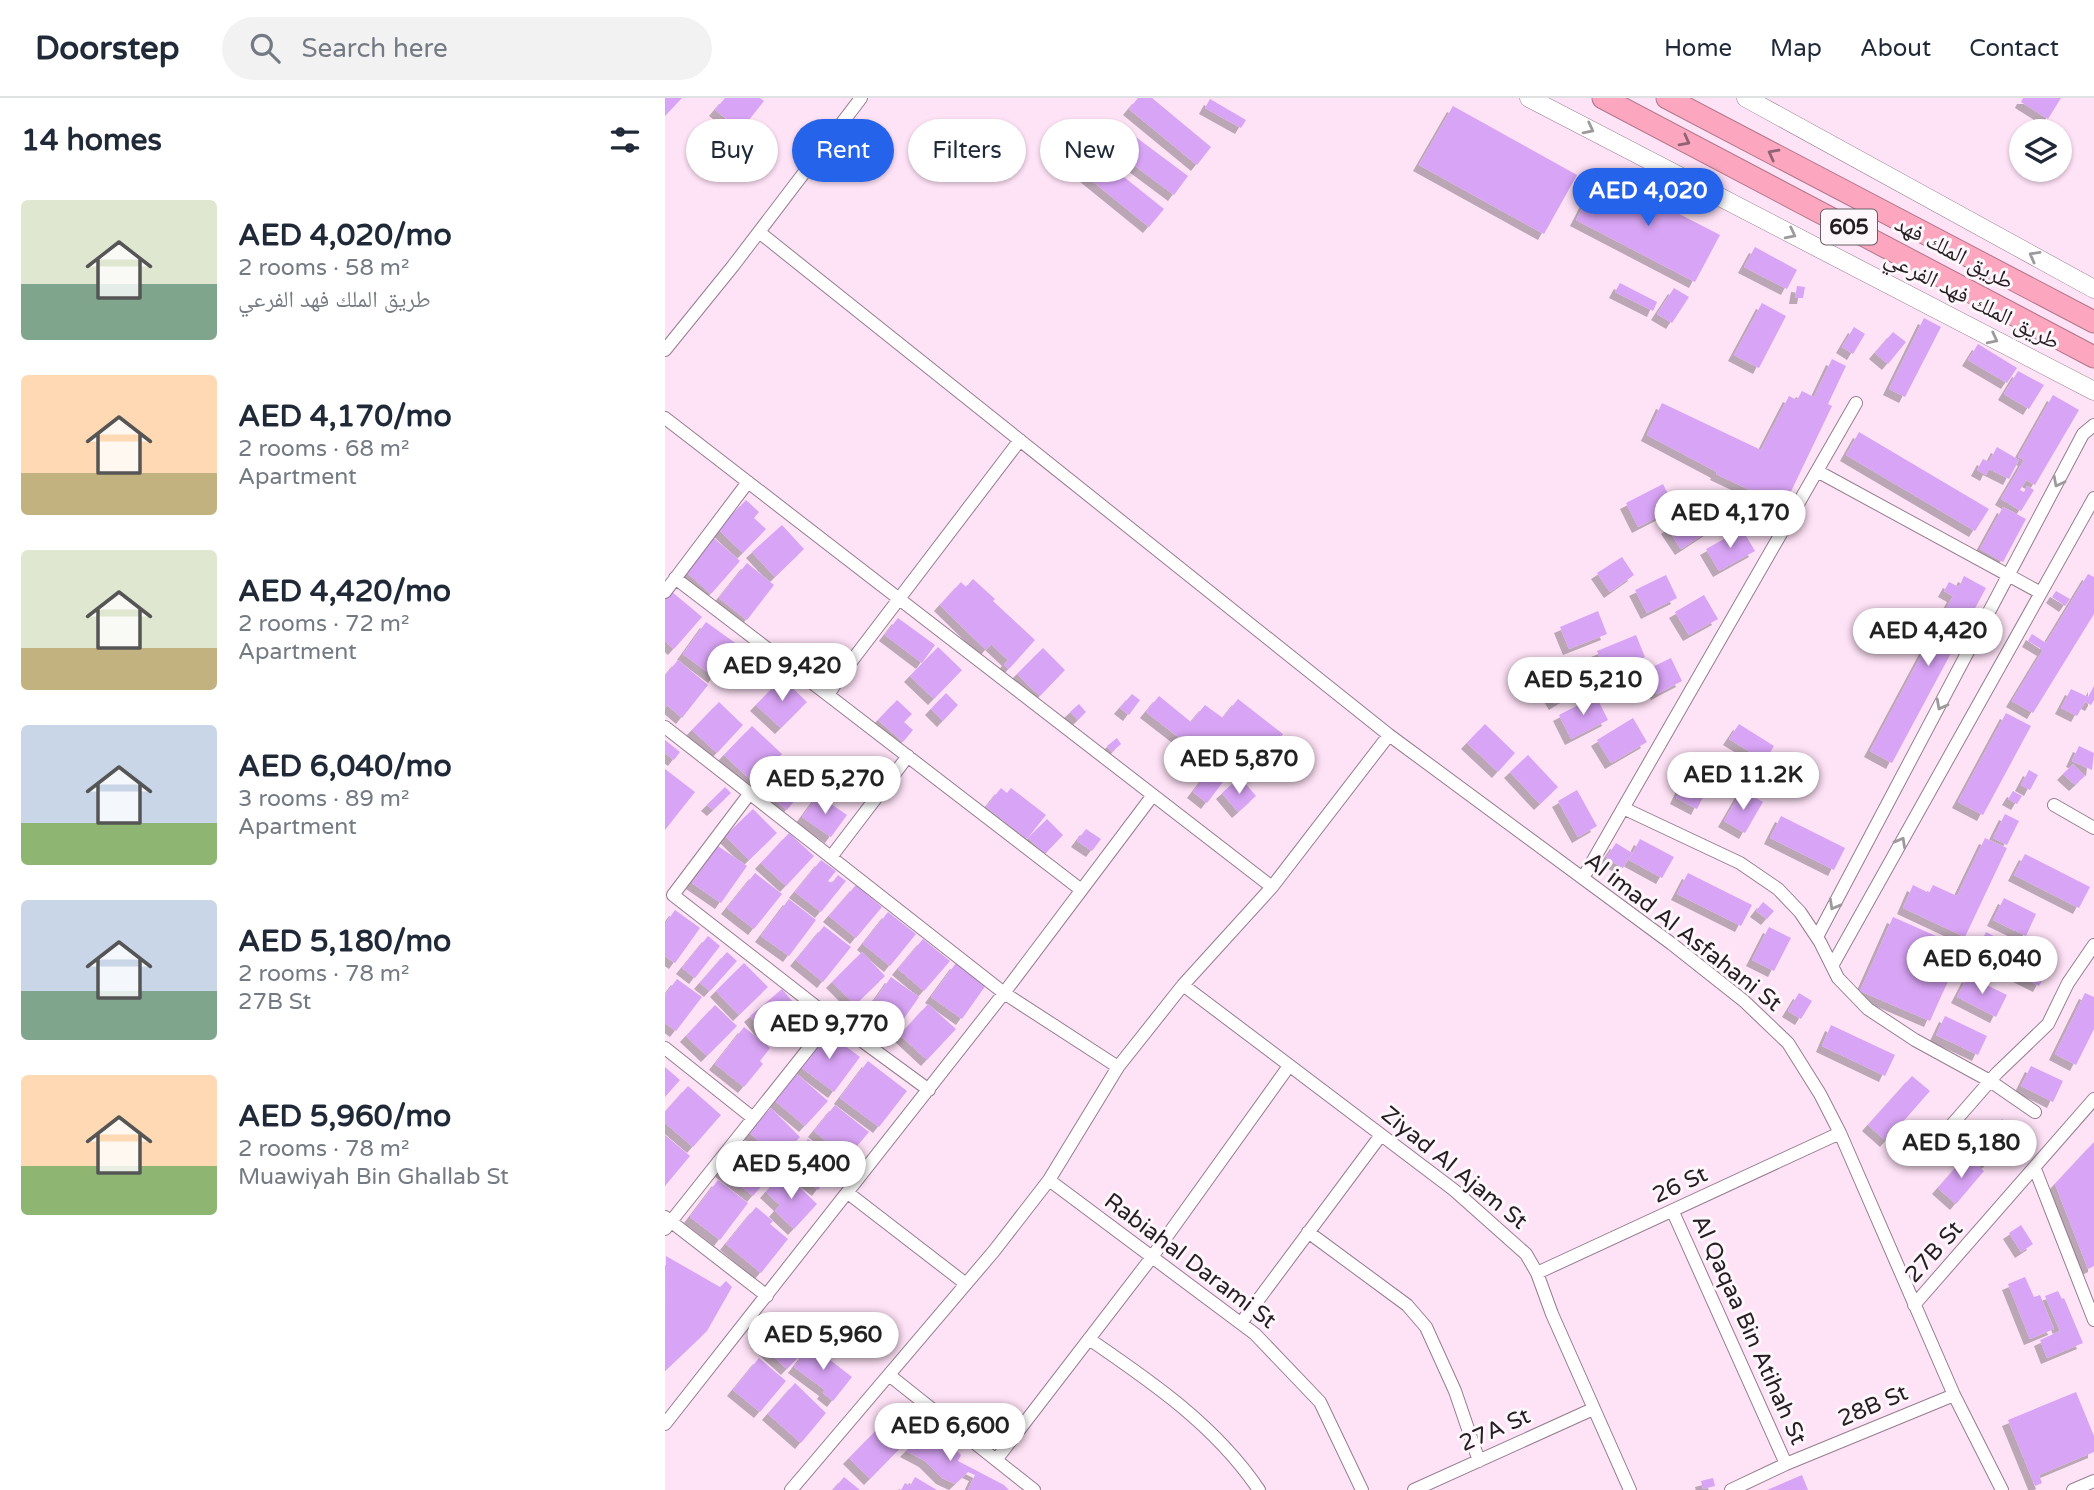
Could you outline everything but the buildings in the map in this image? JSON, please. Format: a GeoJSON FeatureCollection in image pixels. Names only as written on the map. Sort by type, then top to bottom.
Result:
{"type":"FeatureCollection","features":[{"type":"Feature","properties":{"kind":"highway","name":"طريق الملك فهد"},"geometry":{"type":"LineString","coordinates":[[1603,98],[2094,357]]}},
{"type":"Feature","properties":{"kind":"highway","name":"طريق الملك فهد"},"geometry":{"type":"LineString","coordinates":[[1667,98],[2094,322]]}},
{"type":"Feature","properties":{"kind":"main road","name":"طريق الملك فهد الفرعي"},"geometry":{"type":"LineString","coordinates":[[1529,98],[2094,391]]}},
{"type":"Feature","properties":{"kind":"main road"},"geometry":{"type":"LineString","coordinates":[[1746,98],[2094,289]]}},
{"type":"Feature","properties":{"kind":"street"},"geometry":{"type":"LineString","coordinates":[[665,349],[670,331],[759,232],[861,98]]}},
{"type":"Feature","properties":{"kind":"street","name":"Al imad Al Asfahani St"},"geometry":{"type":"LineString","coordinates":[[759,232],[1389,735],[1744,1001],[1788,1043],[1820,1094],[1840,1133],[1954,1395],[2002,1490]]}},
{"type":"Feature","properties":{"kind":"street"},"geometry":{"type":"LineString","coordinates":[[1583,878],[1856,403]]}},
{"type":"Feature","properties":{"kind":"street"},"geometry":{"type":"LineString","coordinates":[[665,418],[1272,887]]}},
{"type":"Feature","properties":{"kind":"street"},"geometry":{"type":"LineString","coordinates":[[1817,937],[2083,434],[2094,425]]}},
{"type":"Feature","properties":{"kind":"street"},"geometry":{"type":"LineString","coordinates":[[828,695],[1020,440]]}},
{"type":"Feature","properties":{"kind":"street"},"geometry":{"type":"LineString","coordinates":[[1817,471],[2041,593]]}},
{"type":"Feature","properties":{"kind":"street"},"geometry":{"type":"LineString","coordinates":[[665,592],[748,482]]}},
{"type":"Feature","properties":{"kind":"street"},"geometry":{"type":"LineString","coordinates":[[1832,966],[2094,498]]}},
{"type":"Feature","properties":{"kind":"street"},"geometry":{"type":"LineString","coordinates":[[675,578],[1080,889]]}},
{"type":"Feature","properties":{"kind":"street"},"geometry":{"type":"LineString","coordinates":[[665,727],[1004,993],[1118,1067]]}},
{"type":"Feature","properties":{"kind":"street"},"geometry":{"type":"LineString","coordinates":[[791,1490],[966,1284],[1048,1180],[1118,1067],[1182,985],[1272,887],[1389,735]]}},
{"type":"Feature","properties":{"kind":"street"},"geometry":{"type":"LineString","coordinates":[[831,857],[908,756]]}},
{"type":"Feature","properties":{"kind":"street"},"geometry":{"type":"LineString","coordinates":[[750,793],[669,900],[929,1090]]}},
{"type":"Feature","properties":{"kind":"street"},"geometry":{"type":"LineString","coordinates":[[665,1424],[929,1090],[1153,794]]}},
{"type":"Feature","properties":{"kind":"street"},"geometry":{"type":"LineString","coordinates":[[2054,805],[2094,828]]}},
{"type":"Feature","properties":{"kind":"street"},"geometry":{"type":"LineString","coordinates":[[1623,807],[1740,863],[1778,889],[1800,912],[1817,937],[1838,978],[1868,1009],[1915,1040],[1990,1081],[2035,1112]]}},
{"type":"Feature","properties":{"kind":"street"},"geometry":{"type":"LineString","coordinates":[[1929,1152],[1990,1081],[2048,1024],[2068,983],[2094,945]]}},
{"type":"Feature","properties":{"kind":"street","name":"Ziyad Al Ajam St"},"geometry":{"type":"LineString","coordinates":[[1182,985],[1465,1199],[1526,1254],[1537,1273],[1593,1409],[1630,1490]]}},
{"type":"Feature","properties":{"kind":"street"},"geometry":{"type":"LineString","coordinates":[[767,1296],[667,1222],[832,1019]]}},
{"type":"Feature","properties":{"kind":"street"},"geometry":{"type":"LineString","coordinates":[[665,1048],[753,1118]]}},
{"type":"Feature","properties":{"kind":"street"},"geometry":{"type":"LineString","coordinates":[[996,1460],[1152,1257],[1290,1066]]}},
{"type":"Feature","properties":{"kind":"street","name":"27B St"},"geometry":{"type":"LineString","coordinates":[[1915,1305],[2094,1099]]}},
{"type":"Feature","properties":{"kind":"street","name":"26 St"},"geometry":{"type":"LineString","coordinates":[[1537,1273],[1840,1133]]}},
{"type":"Feature","properties":{"kind":"street"},"geometry":{"type":"LineString","coordinates":[[1241,1323],[1381,1135]]}},
{"type":"Feature","properties":{"kind":"street"},"geometry":{"type":"LineString","coordinates":[[2035,1169],[2089,1292],[2094,1320]]}},
{"type":"Feature","properties":{"kind":"street","name":"Rabiahal Darami St"},"geometry":{"type":"LineString","coordinates":[[1048,1180],[1255,1334],[1320,1402],[1362,1490]]}},
{"type":"Feature","properties":{"kind":"street"},"geometry":{"type":"LineString","coordinates":[[848,1193],[966,1284]]}},
{"type":"Feature","properties":{"kind":"street","name":"Al Qaqaa Bin Atihah St"},"geometry":{"type":"LineString","coordinates":[[1673,1212],[1786,1464]]}},
{"type":"Feature","properties":{"kind":"street"},"geometry":{"type":"LineString","coordinates":[[1308,1232],[1407,1305],[1426,1327],[1455,1391],[1479,1461]]}},
{"type":"Feature","properties":{"kind":"street"},"geometry":{"type":"LineString","coordinates":[[1089,1339],[1200,1421],[1243,1467],[1259,1490]]}},
{"type":"Feature","properties":{"kind":"street"},"geometry":{"type":"LineString","coordinates":[[889,1374],[1034,1490]]}},
{"type":"Feature","properties":{"kind":"street","name":"28B St"},"geometry":{"type":"LineString","coordinates":[[1731,1490],[1786,1464],[1954,1395]]}},
{"type":"Feature","properties":{"kind":"street","name":"27A St"},"geometry":{"type":"LineString","coordinates":[[1415,1490],[1593,1409]]}},
{"type":"Feature","properties":{"kind":"street"},"geometry":{"type":"LineString","coordinates":[[2073,1490],[2094,1480]]}}]}
